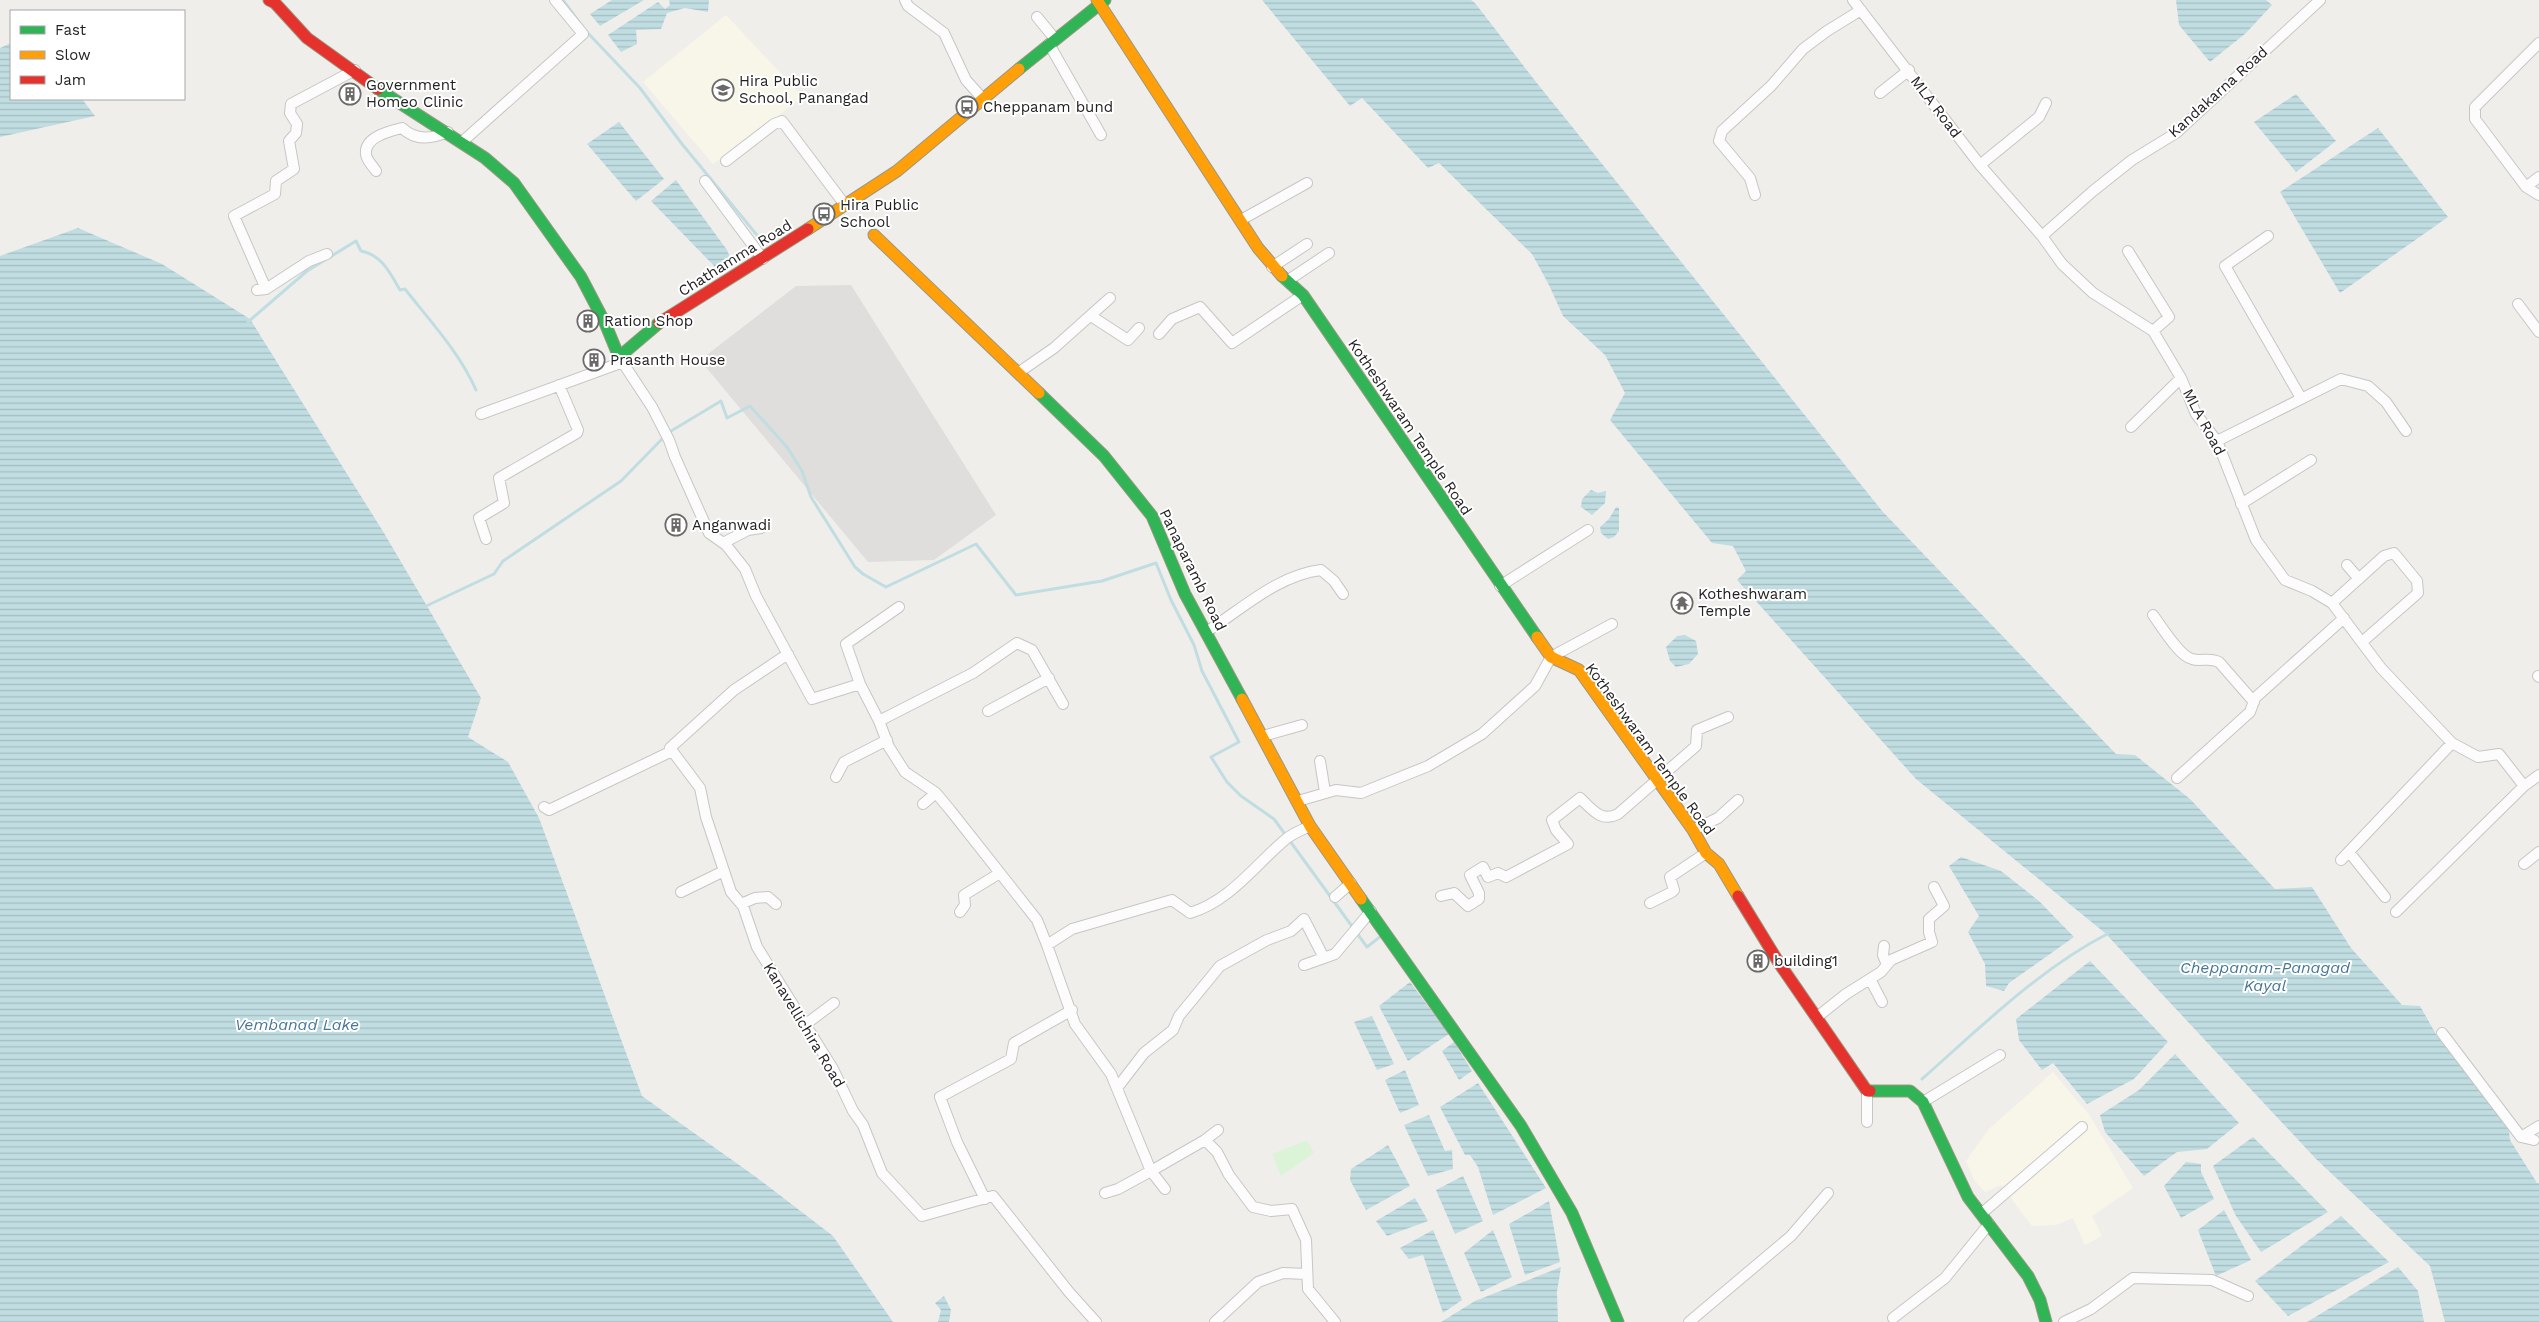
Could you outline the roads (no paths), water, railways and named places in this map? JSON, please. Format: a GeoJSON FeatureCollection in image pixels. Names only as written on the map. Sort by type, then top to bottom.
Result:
{"type":"FeatureCollection","features":[{"type":"Feature","properties":{"kind":"street"},"geometry":{"type":"LineString","coordinates":[[269,0],[275,3],[307,38],[355,70],[385,94],[448,132],[485,158],[514,182],[581,277],[606,323],[621,360],[652,407],[669,440],[674,457],[709,533],[723,543],[745,569],[756,596],[812,699],[860,684]]}},
{"type":"Feature","properties":{"kind":"street"},"geometry":{"type":"LineString","coordinates":[[462,142],[583,34],[555,0]]}},
{"type":"Feature","properties":{"kind":"street"},"geometry":{"type":"LineString","coordinates":[[905,0],[908,6],[944,33],[966,80],[983,99]]}},
{"type":"Feature","properties":{"kind":"street","name":"MLA Road"},"geometry":{"type":"LineString","coordinates":[[1853,0],[1909,70],[1980,165],[2042,236],[2062,264],[2093,293],[2153,331],[2181,378],[2196,414],[2217,441],[2256,540],[2285,580],[2312,591],[2332,603],[2381,668],[2452,743],[2478,757],[2500,754],[2524,786]]}},
{"type":"Feature","properties":{"kind":"street","name":"Kandakarna Road"},"geometry":{"type":"LineString","coordinates":[[2042,236],[2093,190],[2132,160],[2176,133],[2320,0]]}},
{"type":"Feature","properties":{"kind":"street","name":"Chathamma Road"},"geometry":{"type":"LineString","coordinates":[[621,360],[654,326],[763,259],[898,171],[1101,2]]}},
{"type":"Feature","properties":{"kind":"street","name":"Kotheshwaram Temple Road"},"geometry":{"type":"LineString","coordinates":[[1101,2],[1272,267],[1303,295],[1500,586],[1551,657],[1578,670],[1693,830],[1706,853],[1719,864],[1779,964],[1867,1091]]}},
{"type":"Feature","properties":{"kind":"street"},"geometry":{"type":"LineString","coordinates":[[1755,194],[1750,178],[1719,140],[1722,131],[1771,86],[1803,49],[1827,31],[1861,10]]}},
{"type":"Feature","properties":{"kind":"street"},"geometry":{"type":"LineString","coordinates":[[1037,17],[1101,135]]}},
{"type":"Feature","properties":{"kind":"street"},"geometry":{"type":"LineString","coordinates":[[2539,43],[2475,107],[2475,119],[2526,187],[2539,195]]}},
{"type":"Feature","properties":{"kind":"street"},"geometry":{"type":"LineString","coordinates":[[327,254],[309,261],[262,289],[234,216],[275,194],[276,181],[294,169],[290,141],[296,133],[297,124],[290,113],[291,104],[355,70]]}},
{"type":"Feature","properties":{"kind":"street"},"geometry":{"type":"LineString","coordinates":[[1880,93],[1909,70]]}},
{"type":"Feature","properties":{"kind":"street"},"geometry":{"type":"LineString","coordinates":[[1980,165],[2039,117],[2046,103]]}},
{"type":"Feature","properties":{"kind":"street"},"geometry":{"type":"LineString","coordinates":[[726,161],[774,124],[782,121],[845,205]]}},
{"type":"Feature","properties":{"kind":"street"},"geometry":{"type":"LineString","coordinates":[[376,171],[366,156],[366,149],[369,143],[384,133],[402,128],[410,135],[431,139],[448,132]]}},
{"type":"Feature","properties":{"kind":"street"},"geometry":{"type":"LineString","coordinates":[[2526,187],[2539,177]]}},
{"type":"Feature","properties":{"kind":"street"},"geometry":{"type":"LineString","coordinates":[[705,181],[763,259]]}},
{"type":"Feature","properties":{"kind":"street"},"geometry":{"type":"LineString","coordinates":[[1241,220],[1307,183]]}},
{"type":"Feature","properties":{"kind":"street","name":"Panaparamb Road"},"geometry":{"type":"LineString","coordinates":[[874,235],[1104,456],[1152,516],[1185,594],[1310,826],[1526,1134],[1572,1213],[1618,1322]]}},
{"type":"Feature","properties":{"kind":"street"},"geometry":{"type":"LineString","coordinates":[[2268,236],[2225,266],[2301,398]]}},
{"type":"Feature","properties":{"kind":"street"},"geometry":{"type":"LineString","coordinates":[[1272,267],[1307,244]]}},
{"type":"Feature","properties":{"kind":"street"},"geometry":{"type":"LineString","coordinates":[[2128,252],[2169,317],[2153,331]]}},
{"type":"Feature","properties":{"kind":"street"},"geometry":{"type":"LineString","coordinates":[[1287,281],[1329,253]]}},
{"type":"Feature","properties":{"kind":"street"},"geometry":{"type":"LineString","coordinates":[[1159,334],[1172,319],[1200,307],[1232,342],[1303,295]]}},
{"type":"Feature","properties":{"kind":"street"},"geometry":{"type":"LineString","coordinates":[[1018,373],[1054,348],[1110,298]]}},
{"type":"Feature","properties":{"kind":"street"},"geometry":{"type":"LineString","coordinates":[[2518,304],[2539,332]]}},
{"type":"Feature","properties":{"kind":"street"},"geometry":{"type":"LineString","coordinates":[[1091,316],[1128,340],[1139,328]]}},
{"type":"Feature","properties":{"kind":"street"},"geometry":{"type":"LineString","coordinates":[[481,414],[621,360]]}},
{"type":"Feature","properties":{"kind":"street"},"geometry":{"type":"LineString","coordinates":[[2131,428],[2181,378]]}},
{"type":"Feature","properties":{"kind":"street"},"geometry":{"type":"LineString","coordinates":[[2217,441],[2341,379],[2368,386],[2386,402],[2406,431]]}},
{"type":"Feature","properties":{"kind":"street"},"geometry":{"type":"LineString","coordinates":[[486,539],[479,518],[504,503],[499,478],[577,433],[578,430],[560,385]]}},
{"type":"Feature","properties":{"kind":"street"},"geometry":{"type":"LineString","coordinates":[[2241,504],[2311,460]]}},
{"type":"Feature","properties":{"kind":"street"},"geometry":{"type":"LineString","coordinates":[[723,543],[748,530],[762,528]]}},
{"type":"Feature","properties":{"kind":"street"},"geometry":{"type":"LineString","coordinates":[[1500,586],[1588,530]]}},
{"type":"Feature","properties":{"kind":"street"},"geometry":{"type":"LineString","coordinates":[[2332,603],[2384,556],[2394,553],[2417,581],[2418,593],[2362,642]]}},
{"type":"Feature","properties":{"kind":"street"},"geometry":{"type":"LineString","coordinates":[[2347,565],[2359,579]]}},
{"type":"Feature","properties":{"kind":"street"},"geometry":{"type":"LineString","coordinates":[[1206,632],[1285,580],[1305,572],[1322,570],[1334,581],[1343,594]]}},
{"type":"Feature","properties":{"kind":"street"},"geometry":{"type":"LineString","coordinates":[[899,607],[846,644],[860,684],[879,720],[889,747],[905,772],[936,793],[1037,920],[1072,1010],[1075,1024],[1111,1074],[1151,1171],[1165,1190]]}},
{"type":"Feature","properties":{"kind":"street"},"geometry":{"type":"LineString","coordinates":[[2153,616],[2184,655],[2193,660],[2211,658],[2219,662],[2254,702]]}},
{"type":"Feature","properties":{"kind":"street"},"geometry":{"type":"LineString","coordinates":[[2177,778],[2250,712],[2255,698],[2344,618]]}},
{"type":"Feature","properties":{"kind":"street"},"geometry":{"type":"LineString","coordinates":[[1298,801],[1336,790],[1361,793],[1428,766],[1482,734],[1535,686],[1551,657],[1612,624]]}},
{"type":"Feature","properties":{"kind":"street"},"geometry":{"type":"LineString","coordinates":[[879,720],[972,673],[1017,644],[1032,650],[1063,704]]}},
{"type":"Feature","properties":{"kind":"street"},"geometry":{"type":"LineString","coordinates":[[544,807],[549,810],[672,751],[670,748],[734,690],[788,654]]}},
{"type":"Feature","properties":{"kind":"street"},"geometry":{"type":"LineString","coordinates":[[988,712],[1049,678]]}},
{"type":"Feature","properties":{"kind":"street"},"geometry":{"type":"LineString","coordinates":[[1441,896],[1454,893],[1468,906],[1479,899],[1479,893],[1470,875],[1482,868],[1488,877],[1498,873],[1506,877],[1568,844],[1556,830],[1552,820],[1580,798],[1602,818],[1610,818],[1628,807],[1696,746],[1697,730],[1728,717]]}},
{"type":"Feature","properties":{"kind":"street"},"geometry":{"type":"LineString","coordinates":[[1263,736],[1302,725]]}},
{"type":"Feature","properties":{"kind":"street"},"geometry":{"type":"LineString","coordinates":[[836,777],[844,762],[887,740]]}},
{"type":"Feature","properties":{"kind":"street"},"geometry":{"type":"LineString","coordinates":[[2384,897],[2345,856],[2452,743]]}},
{"type":"Feature","properties":{"kind":"street","name":"Kanavellichira Road"},"geometry":{"type":"LineString","coordinates":[[672,751],[700,788],[706,817],[731,892],[741,904],[757,947],[806,1024],[863,1125],[882,1173],[922,1216],[985,1199]]}},
{"type":"Feature","properties":{"kind":"street"},"geometry":{"type":"LineString","coordinates":[[1320,761],[1325,792]]}},
{"type":"Feature","properties":{"kind":"street"},"geometry":{"type":"LineString","coordinates":[[2396,912],[2524,786],[2539,775]]}},
{"type":"Feature","properties":{"kind":"street"},"geometry":{"type":"LineString","coordinates":[[923,804],[936,793]]}},
{"type":"Feature","properties":{"kind":"street"},"geometry":{"type":"LineString","coordinates":[[1693,830],[1718,818],[1738,800]]}},
{"type":"Feature","properties":{"kind":"street"},"geometry":{"type":"LineString","coordinates":[[1046,945],[1072,929],[1172,900],[1190,913],[1204,908],[1223,897],[1288,838],[1310,826]]}},
{"type":"Feature","properties":{"kind":"street"},"geometry":{"type":"LineString","coordinates":[[2524,864],[2539,852]]}},
{"type":"Feature","properties":{"kind":"street"},"geometry":{"type":"LineString","coordinates":[[1650,903],[1672,892],[1674,890],[1670,877],[1706,853]]}},
{"type":"Feature","properties":{"kind":"street"},"geometry":{"type":"LineString","coordinates":[[681,892],[724,871]]}},
{"type":"Feature","properties":{"kind":"street"},"geometry":{"type":"LineString","coordinates":[[960,912],[965,905],[964,895],[1000,873]]}},
{"type":"Feature","properties":{"kind":"street"},"geometry":{"type":"LineString","coordinates":[[1335,897],[1351,883]]}},
{"type":"Feature","properties":{"kind":"street"},"geometry":{"type":"LineString","coordinates":[[1816,1018],[1846,994],[1870,979],[1892,960],[1932,942],[1928,932],[1929,919],[1944,906],[1934,887]]}},
{"type":"Feature","properties":{"kind":"street"},"geometry":{"type":"LineString","coordinates":[[741,904],[755,898],[768,898],[776,904]]}},
{"type":"Feature","properties":{"kind":"street"},"geometry":{"type":"LineString","coordinates":[[1304,965],[1335,954],[1371,912]]}},
{"type":"Feature","properties":{"kind":"street"},"geometry":{"type":"LineString","coordinates":[[1117,1088],[1144,1053],[1173,1030],[1179,1016],[1220,966],[1266,940],[1291,932],[1304,919],[1324,958]]}},
{"type":"Feature","properties":{"kind":"street"},"geometry":{"type":"LineString","coordinates":[[1884,946],[1883,955],[1887,966]]}},
{"type":"Feature","properties":{"kind":"street"},"geometry":{"type":"LineString","coordinates":[[1870,979],[1882,1002]]}},
{"type":"Feature","properties":{"kind":"street"},"geometry":{"type":"LineString","coordinates":[[806,1024],[834,1003]]}},
{"type":"Feature","properties":{"kind":"street"},"geometry":{"type":"LineString","coordinates":[[1072,1010],[1014,1043],[1011,1058],[940,1097],[957,1142],[985,1199],[993,1196],[1069,1292],[1096,1322]]}},
{"type":"Feature","properties":{"kind":"street"},"geometry":{"type":"LineString","coordinates":[[2442,1033],[2521,1137],[2534,1140]]}},
{"type":"Feature","properties":{"kind":"street"},"geometry":{"type":"LineString","coordinates":[[1923,1102],[2000,1055]]}},
{"type":"Feature","properties":{"kind":"street"},"geometry":{"type":"LineString","coordinates":[[1867,1122],[1867,1091],[1910,1092],[1923,1102],[1968,1197],[2028,1276],[2040,1300],[2046,1322]]}},
{"type":"Feature","properties":{"kind":"street"},"geometry":{"type":"LineString","coordinates":[[2521,1137],[2539,1126]]}},
{"type":"Feature","properties":{"kind":"street"},"geometry":{"type":"LineString","coordinates":[[1982,1214],[2082,1127]]}},
{"type":"Feature","properties":{"kind":"street"},"geometry":{"type":"LineString","coordinates":[[1105,1193],[1151,1171],[1205,1140],[1218,1130]]}},
{"type":"Feature","properties":{"kind":"street"},"geometry":{"type":"LineString","coordinates":[[1205,1140],[1217,1152],[1229,1175],[1253,1207],[1271,1210],[1292,1209],[1306,1240],[1308,1288],[1335,1322]]}},
{"type":"Feature","properties":{"kind":"street"},"geometry":{"type":"LineString","coordinates":[[1689,1322],[1791,1236],[1828,1193]]}},
{"type":"Feature","properties":{"kind":"street"},"geometry":{"type":"LineString","coordinates":[[1893,1318],[1945,1278],[1989,1224]]}},
{"type":"Feature","properties":{"kind":"street"},"geometry":{"type":"LineString","coordinates":[[1215,1322],[1258,1282],[1283,1273],[1307,1274]]}},
{"type":"Feature","properties":{"kind":"street"},"geometry":{"type":"LineString","coordinates":[[2064,1322],[2092,1310],[2133,1278],[2212,1280],[2248,1296]]}},
{"type":"Feature","properties":{"kind":"water"},"geometry":{"type":"Polygon","coordinates":[[[612,0],[644,0],[600,26],[590,14],[612,0]]]}},
{"type":"Feature","properties":{"kind":"water"},"geometry":{"type":"Polygon","coordinates":[[[669,0],[709,0],[708,12],[685,8],[667,13],[661,29],[636,30],[637,44],[621,52],[608,35],[658,2],[665,9],[670,5],[669,0]]]}},
{"type":"Feature","properties":{"kind":"water","name":"Cheppanam-Panagad Kayal"},"geometry":{"type":"Polygon","coordinates":[[[1262,0],[1471,0],[1475,3],[1536,82],[1883,512],[2116,754],[2135,755],[2190,799],[2275,889],[2312,887],[2351,948],[2402,1005],[2420,1006],[2437,1036],[2450,1036],[2464,1058],[2468,1076],[2508,1124],[2510,1140],[2537,1183],[2539,1183],[2539,1322],[2445,1322],[2430,1266],[2316,1159],[2105,933],[1916,779],[1737,580],[1746,571],[1733,546],[1712,543],[1610,420],[1625,393],[1605,355],[1563,316],[1532,254],[1439,163],[1428,168],[1362,98],[1350,106],[1262,0]]]}},
{"type":"Feature","properties":{"kind":"water"},"geometry":{"type":"Polygon","coordinates":[[[2176,0],[2266,0],[2272,5],[2246,33],[2210,62],[2179,25],[2176,0]]]}},
{"type":"Feature","properties":{"kind":"water"},"geometry":{"type":"Polygon","coordinates":[[[10,43],[10,100],[83,100],[95,116],[0,137],[0,48],[10,43]]]}},
{"type":"Feature","properties":{"kind":"water"},"geometry":{"type":"Polygon","coordinates":[[[2296,94],[2336,141],[2296,172],[2254,122],[2296,94]]]}},
{"type":"Feature","properties":{"kind":"water"},"geometry":{"type":"Polygon","coordinates":[[[619,122],[664,179],[636,201],[587,144],[619,122]]]}},
{"type":"Feature","properties":{"kind":"water"},"geometry":{"type":"Polygon","coordinates":[[[2378,128],[2448,217],[2340,293],[2280,192],[2378,128]]]}},
{"type":"Feature","properties":{"kind":"water"},"geometry":{"type":"Polygon","coordinates":[[[676,180],[727,250],[733,264],[720,272],[651,201],[676,180]]]}},
{"type":"Feature","properties":{"kind":"water","name":"Vembanad Lake"},"geometry":{"type":"Polygon","coordinates":[[[78,228],[162,264],[250,319],[384,533],[481,698],[468,737],[508,762],[539,818],[642,1096],[756,1177],[833,1236],[893,1322],[0,1322],[0,256],[78,228]]]}},
{"type":"Feature","properties":{"kind":"water"},"geometry":{"type":"Polygon","coordinates":[[[1591,490],[1598,493],[1606,491],[1605,503],[1592,515],[1581,507],[1582,499],[1591,490]]]}},
{"type":"Feature","properties":{"kind":"water"},"geometry":{"type":"Polygon","coordinates":[[[1616,507],[1619,508],[1619,531],[1614,537],[1608,539],[1601,533],[1600,527],[1609,519],[1616,507]]]}},
{"type":"Feature","properties":{"kind":"water"},"geometry":{"type":"Polygon","coordinates":[[[1685,635],[1696,641],[1698,654],[1689,664],[1676,667],[1670,661],[1666,647],[1677,636],[1685,635]]]}},
{"type":"Feature","properties":{"kind":"water"},"geometry":{"type":"Polygon","coordinates":[[[1961,857],[2001,871],[2039,901],[2074,937],[2009,983],[2004,991],[1986,986],[1985,964],[1968,932],[1979,916],[1949,866],[1961,857]]]}},
{"type":"Feature","properties":{"kind":"water"},"geometry":{"type":"Polygon","coordinates":[[[2090,961],[2168,1042],[2134,1079],[2087,1104],[2053,1063],[2042,1070],[2019,1040],[2016,1019],[2090,961]]]}},
{"type":"Feature","properties":{"kind":"water"},"geometry":{"type":"Polygon","coordinates":[[[1410,982],[1449,1034],[1408,1061],[1379,1006],[1410,982]]]}},
{"type":"Feature","properties":{"kind":"water"},"geometry":{"type":"Polygon","coordinates":[[[1372,1016],[1394,1064],[1377,1070],[1354,1022],[1372,1016]]]}},
{"type":"Feature","properties":{"kind":"water"},"geometry":{"type":"Polygon","coordinates":[[[1454,1042],[1472,1071],[1459,1080],[1442,1051],[1454,1042]]]}},
{"type":"Feature","properties":{"kind":"water"},"geometry":{"type":"Polygon","coordinates":[[[2175,1054],[2239,1123],[2207,1149],[2177,1152],[2144,1176],[2105,1132],[2100,1115],[2139,1090],[2175,1054]]]}},
{"type":"Feature","properties":{"kind":"water"},"geometry":{"type":"Polygon","coordinates":[[[1405,1070],[1419,1105],[1400,1113],[1385,1080],[1405,1070]]]}},
{"type":"Feature","properties":{"kind":"water"},"geometry":{"type":"Polygon","coordinates":[[[1478,1083],[1546,1188],[1493,1215],[1478,1167],[1470,1155],[1465,1155],[1440,1107],[1478,1083]]]}},
{"type":"Feature","properties":{"kind":"water"},"geometry":{"type":"Polygon","coordinates":[[[1429,1115],[1445,1151],[1452,1150],[1453,1169],[1428,1176],[1404,1125],[1429,1115]]]}},
{"type":"Feature","properties":{"kind":"water"},"geometry":{"type":"Polygon","coordinates":[[[2253,1137],[2328,1212],[2261,1252],[2236,1216],[2213,1166],[2253,1137]]]}},
{"type":"Feature","properties":{"kind":"water"},"geometry":{"type":"Polygon","coordinates":[[[1388,1145],[1410,1186],[1366,1210],[1350,1180],[1351,1169],[1388,1145]]]}},
{"type":"Feature","properties":{"kind":"water"},"geometry":{"type":"Polygon","coordinates":[[[2186,1162],[2201,1164],[2201,1172],[2214,1199],[2181,1218],[2164,1186],[2186,1162]]]}},
{"type":"Feature","properties":{"kind":"water"},"geometry":{"type":"Polygon","coordinates":[[[1463,1176],[1483,1221],[1455,1234],[1436,1190],[1463,1176]]]}},
{"type":"Feature","properties":{"kind":"water"},"geometry":{"type":"Polygon","coordinates":[[[1415,1198],[1428,1221],[1387,1236],[1376,1221],[1415,1198]]]}},
{"type":"Feature","properties":{"kind":"water"},"geometry":{"type":"Polygon","coordinates":[[[1549,1201],[1560,1262],[1525,1275],[1509,1224],[1549,1201]]]}},
{"type":"Feature","properties":{"kind":"water"},"geometry":{"type":"Polygon","coordinates":[[[2224,1210],[2251,1260],[2216,1276],[2198,1230],[2224,1210]]]}},
{"type":"Feature","properties":{"kind":"water"},"geometry":{"type":"Polygon","coordinates":[[[2341,1216],[2389,1262],[2288,1316],[2255,1281],[2341,1216]]]}},
{"type":"Feature","properties":{"kind":"water"},"geometry":{"type":"Polygon","coordinates":[[[1433,1230],[1462,1300],[1443,1313],[1423,1255],[1409,1259],[1400,1248],[1433,1230]]]}},
{"type":"Feature","properties":{"kind":"water"},"geometry":{"type":"Polygon","coordinates":[[[1493,1230],[1512,1277],[1481,1292],[1464,1253],[1493,1230]]]}},
{"type":"Feature","properties":{"kind":"water"},"geometry":{"type":"Polygon","coordinates":[[[1561,1267],[1557,1292],[1558,1322],[1441,1322],[1475,1301],[1561,1267]]]}},
{"type":"Feature","properties":{"kind":"water"},"geometry":{"type":"Polygon","coordinates":[[[2398,1267],[2418,1291],[2424,1322],[2307,1322],[2398,1267]]]}},
{"type":"Feature","properties":{"kind":"water"},"geometry":{"type":"Polygon","coordinates":[[[944,1296],[951,1310],[949,1322],[938,1322],[941,1310],[935,1303],[944,1296]]]}},
{"type":"Feature","properties":{"kind":"waterway"},"geometry":{"type":"LineString","coordinates":[[563,0],[579,22]]}},
{"type":"Feature","properties":{"kind":"waterway"},"geometry":{"type":"LineString","coordinates":[[586,31],[640,88],[682,144],[761,240]]}},
{"type":"Feature","properties":{"kind":"waterway"},"geometry":{"type":"LineString","coordinates":[[248,322],[307,271],[356,241],[361,251],[375,256],[385,266],[400,290],[405,289],[434,325],[462,363],[476,390]]}},
{"type":"Feature","properties":{"kind":"waterway"},"geometry":{"type":"LineString","coordinates":[[671,431],[721,401],[727,418],[750,406],[787,447],[802,471],[811,497],[855,567],[863,574],[886,587],[976,544],[1016,595],[1102,581],[1156,563],[1171,600],[1194,645],[1202,671],[1239,742],[1211,757],[1227,782],[1241,796],[1274,819],[1367,947],[1381,936]]}},
{"type":"Feature","properties":{"kind":"waterway"},"geometry":{"type":"LineString","coordinates":[[424,607],[494,574],[503,561],[621,481],[663,438]]}},
{"type":"Feature","properties":{"kind":"waterway"},"geometry":{"type":"LineString","coordinates":[[1922,1079],[2035,981],[2083,947],[2109,933]]}},
{"type":"Feature","properties":{"kind":"place","name":"Hira Public School, Panangad"},"geometry":{"type":"Point","coordinates":[723,90]}},
{"type":"Feature","properties":{"kind":"place","name":"Government Homeo Clinic"},"geometry":{"type":"Point","coordinates":[350,94]}},
{"type":"Feature","properties":{"kind":"place","name":"Cheppanam bund"},"geometry":{"type":"Point","coordinates":[967,107]}},
{"type":"Feature","properties":{"kind":"place","name":"Hira Public School"},"geometry":{"type":"Point","coordinates":[824,214]}},
{"type":"Feature","properties":{"kind":"place","name":"Ration Shop"},"geometry":{"type":"Point","coordinates":[588,321]}},
{"type":"Feature","properties":{"kind":"place","name":"Prasanth House"},"geometry":{"type":"Point","coordinates":[594,360]}},
{"type":"Feature","properties":{"kind":"place","name":"Anganwadi"},"geometry":{"type":"Point","coordinates":[676,525]}},
{"type":"Feature","properties":{"kind":"place","name":"Kotheshwaram Temple"},"geometry":{"type":"Point","coordinates":[1682,603]}},
{"type":"Feature","properties":{"kind":"place","name":"building1"},"geometry":{"type":"Point","coordinates":[1758,961]}}]}
